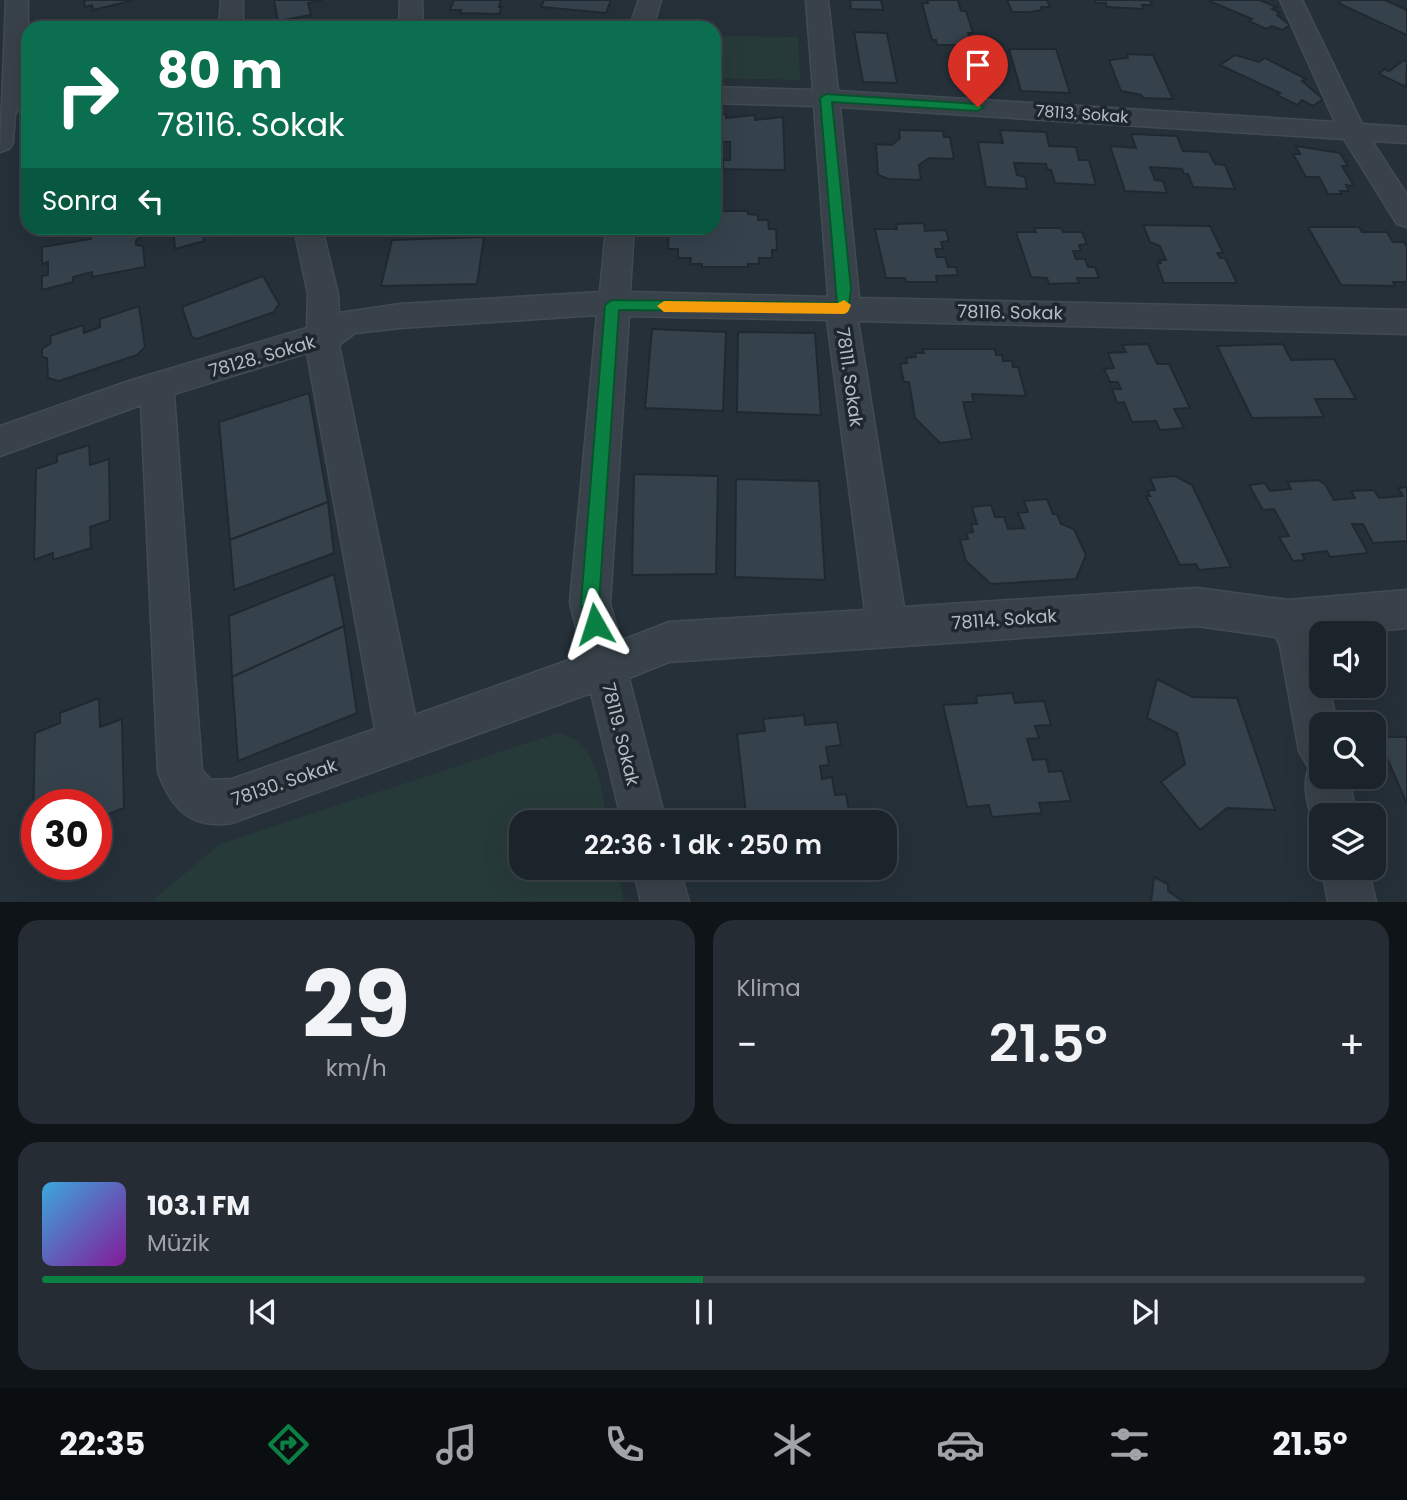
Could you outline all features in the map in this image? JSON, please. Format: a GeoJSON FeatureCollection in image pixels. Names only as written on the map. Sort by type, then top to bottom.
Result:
{"type":"FeatureCollection","features":[{"type":"Feature","properties":{"kind":"street"},"geometry":{"type":"LineString","coordinates":[[0,144],[2,114],[13,103],[15,96],[17,0]]}},
{"type":"Feature","properties":{"kind":"street"},"geometry":{"type":"LineString","coordinates":[[231,21],[232,0]]}},
{"type":"Feature","properties":{"kind":"street"},"geometry":{"type":"LineString","coordinates":[[411,0],[411,21]]}},
{"type":"Feature","properties":{"kind":"street"},"geometry":{"type":"LineString","coordinates":[[643,21],[650,0]]}},
{"type":"Feature","properties":{"kind":"street","name":"78111. Sokak"},"geometry":{"type":"LineString","coordinates":[[817,0],[844,289],[842,324],[887,627]]}},
{"type":"Feature","properties":{"kind":"street"},"geometry":{"type":"LineString","coordinates":[[1291,0],[1352,131],[1407,217]]}},
{"type":"Feature","properties":{"kind":"street","name":"78113. Sokak"},"geometry":{"type":"LineString","coordinates":[[721,95],[826,98],[1407,135]]}},
{"type":"Feature","properties":{"kind":"street"},"geometry":{"type":"LineString","coordinates":[[310,235],[323,293],[323,352],[400,741]]}},
{"type":"Feature","properties":{"kind":"street","name":"78119. Sokak"},"geometry":{"type":"LineString","coordinates":[[619,235],[590,603],[641,810]]}},
{"type":"Feature","properties":{"kind":"street","name":"78128. Sokak"},"geometry":{"type":"LineString","coordinates":[[0,441],[295,344],[325,338],[347,322],[584,303],[612,305]]}},
{"type":"Feature","properties":{"kind":"street","name":"78116. Sokak"},"geometry":{"type":"LineString","coordinates":[[612,305],[1407,322]]}},
{"type":"Feature","properties":{"kind":"street","name":"78130. Sokak"},"geometry":{"type":"LineString","coordinates":[[157,388],[183,784],[198,799],[221,804],[604,667]]}},
{"type":"Feature","properties":{"kind":"street","name":"78114. Sokak"},"geometry":{"type":"LineString","coordinates":[[604,667],[669,642],[1197,607],[1289,619],[1407,609]]}},
{"type":"Feature","properties":{"kind":"street"},"geometry":{"type":"LineString","coordinates":[[1289,619],[1300,643],[1313,712]]}},
{"type":"Feature","properties":{"kind":"street"},"geometry":{"type":"LineString","coordinates":[[659,880],[665,901]]}},
{"type":"Feature","properties":{"kind":"street"},"geometry":{"type":"LineString","coordinates":[[1348,880],[1352,901]]}},
{"type":"Feature","properties":{"kind":"shaded area"},"geometry":{"type":"Polygon","coordinates":[[[721,36],[798,37],[800,80],[721,78],[721,36]]]}},
{"type":"Feature","properties":{"kind":"shaded area"},"geometry":{"type":"Polygon","coordinates":[[[558,733],[571,738],[590,756],[600,781],[606,810],[509,810],[509,880],[620,880],[624,901],[152,901],[220,844],[558,733]]]}},
{"type":"Feature","properties":{"kind":"building"},"geometry":{"type":"Polygon","coordinates":[[[88,0],[134,0],[93,10],[92,5],[85,7],[84,1],[88,0]]]}},
{"type":"Feature","properties":{"kind":"building"},"geometry":{"type":"Polygon","coordinates":[[[274,0],[324,0],[308,3],[311,15],[278,21],[274,0]]]}},
{"type":"Feature","properties":{"kind":"building"},"geometry":{"type":"Polygon","coordinates":[[[454,0],[501,0],[499,7],[502,7],[499,14],[460,13],[461,10],[450,10],[454,0]]]}},
{"type":"Feature","properties":{"kind":"building"},"geometry":{"type":"Polygon","coordinates":[[[544,0],[611,0],[606,13],[541,7],[544,0]]]}},
{"type":"Feature","properties":{"kind":"building"},"geometry":{"type":"Polygon","coordinates":[[[850,0],[881,0],[883,10],[851,9],[850,0]]]}},
{"type":"Feature","properties":{"kind":"building"},"geometry":{"type":"Polygon","coordinates":[[[927,0],[958,0],[961,11],[966,11],[973,33],[968,33],[972,45],[937,45],[936,40],[932,40],[922,3],[928,3],[927,0]]]}},
{"type":"Feature","properties":{"kind":"building"},"geometry":{"type":"Polygon","coordinates":[[[1007,0],[1047,0],[1050,7],[1041,7],[1042,10],[1030,12],[1012,12],[1007,0]]]}},
{"type":"Feature","properties":{"kind":"building"},"geometry":{"type":"Polygon","coordinates":[[[1095,0],[1150,0],[1152,5],[1142,5],[1144,9],[1107,7],[1106,3],[1096,3],[1095,0]]]}},
{"type":"Feature","properties":{"kind":"building"},"geometry":{"type":"Polygon","coordinates":[[[1207,0],[1260,0],[1276,7],[1272,9],[1280,13],[1277,15],[1290,25],[1282,30],[1272,26],[1266,29],[1249,21],[1252,19],[1207,0]]]}},
{"type":"Feature","properties":{"kind":"building"},"geometry":{"type":"Polygon","coordinates":[[[1342,0],[1385,0],[1407,10],[1407,35],[1338,3],[1342,0]]]}},
{"type":"Feature","properties":{"kind":"building"},"geometry":{"type":"Polygon","coordinates":[[[854,32],[887,33],[897,83],[863,82],[854,32]]]}},
{"type":"Feature","properties":{"kind":"building"},"geometry":{"type":"Polygon","coordinates":[[[1009,49],[1056,49],[1070,93],[1021,91],[1009,49]]]}},
{"type":"Feature","properties":{"kind":"building"},"geometry":{"type":"Polygon","coordinates":[[[1127,54],[1153,55],[1173,99],[1143,98],[1141,95],[1121,91],[1109,60],[1128,58],[1127,54]]]}},
{"type":"Feature","properties":{"kind":"building"},"geometry":{"type":"Polygon","coordinates":[[[1235,55],[1259,62],[1265,58],[1306,79],[1302,81],[1323,99],[1313,106],[1302,100],[1297,105],[1277,95],[1280,93],[1220,65],[1235,55]]]}},
{"type":"Feature","properties":{"kind":"building"},"geometry":{"type":"Polygon","coordinates":[[[1404,60],[1407,62],[1406,87],[1379,74],[1384,69],[1389,71],[1404,60]]]}},
{"type":"Feature","properties":{"kind":"building"},"geometry":{"type":"Polygon","coordinates":[[[721,114],[726,114],[726,118],[755,115],[755,120],[783,117],[785,170],[723,169],[723,160],[730,160],[730,142],[721,142],[721,114]]]}},
{"type":"Feature","properties":{"kind":"building"},"geometry":{"type":"Polygon","coordinates":[[[899,130],[943,131],[944,137],[950,137],[954,159],[929,158],[919,165],[921,180],[889,179],[878,175],[876,144],[892,145],[900,138],[899,130]]]}},
{"type":"Feature","properties":{"kind":"building"},"geometry":{"type":"Polygon","coordinates":[[[1000,130],[1046,132],[1049,146],[1076,147],[1079,160],[1089,160],[1096,185],[1055,183],[1046,164],[1014,163],[1017,175],[1025,177],[1027,189],[986,187],[978,142],[1003,143],[1000,130]]]}},
{"type":"Feature","properties":{"kind":"building"},"geometry":{"type":"Polygon","coordinates":[[[1131,134],[1177,136],[1183,151],[1209,152],[1215,164],[1225,165],[1235,189],[1193,187],[1188,174],[1184,174],[1182,169],[1150,167],[1155,180],[1163,181],[1167,193],[1125,191],[1110,146],[1136,148],[1131,134]]]}},
{"type":"Feature","properties":{"kind":"building"},"geometry":{"type":"Polygon","coordinates":[[[1296,146],[1340,153],[1348,166],[1342,166],[1354,186],[1346,185],[1349,191],[1340,191],[1342,194],[1328,194],[1319,177],[1306,177],[1293,154],[1300,154],[1296,146]]]}},
{"type":"Feature","properties":{"kind":"building"},"geometry":{"type":"Polygon","coordinates":[[[721,211],[748,211],[748,214],[758,215],[758,220],[768,220],[769,229],[776,229],[777,250],[772,250],[772,258],[759,258],[759,264],[748,264],[748,267],[702,267],[702,264],[690,264],[691,258],[678,258],[678,249],[668,249],[669,235],[721,235],[721,211]]]}},
{"type":"Feature","properties":{"kind":"building"},"geometry":{"type":"Polygon","coordinates":[[[924,223],[925,231],[946,230],[949,241],[941,242],[943,249],[935,249],[937,257],[945,257],[948,267],[956,267],[958,275],[936,276],[937,282],[906,282],[905,278],[886,278],[875,229],[897,229],[896,224],[924,223]]]}},
{"type":"Feature","properties":{"kind":"building"},"geometry":{"type":"Polygon","coordinates":[[[1143,225],[1210,226],[1223,253],[1217,253],[1220,258],[1225,258],[1237,283],[1164,283],[1157,264],[1161,263],[1159,260],[1166,260],[1160,246],[1150,242],[1143,225]]]}},
{"type":"Feature","properties":{"kind":"building"},"geometry":{"type":"Polygon","coordinates":[[[1308,227],[1359,227],[1362,232],[1387,232],[1393,242],[1404,242],[1407,247],[1407,282],[1393,282],[1395,286],[1341,285],[1308,227]]]}},
{"type":"Feature","properties":{"kind":"building"},"geometry":{"type":"Polygon","coordinates":[[[1034,228],[1061,228],[1063,232],[1082,232],[1087,244],[1079,245],[1081,251],[1073,251],[1076,259],[1085,259],[1088,267],[1095,267],[1099,278],[1077,278],[1079,283],[1049,284],[1047,278],[1031,277],[1016,232],[1036,232],[1034,228]]]}},
{"type":"Feature","properties":{"kind":"building"},"geometry":{"type":"Polygon","coordinates":[[[91,235],[142,235],[136,240],[136,245],[143,246],[145,267],[92,277],[92,272],[73,277],[73,282],[42,290],[42,276],[48,275],[48,262],[42,264],[42,247],[91,239],[91,235]]]}},
{"type":"Feature","properties":{"kind":"building"},"geometry":{"type":"Polygon","coordinates":[[[208,235],[203,236],[204,241],[175,249],[174,236],[208,235]]]}},
{"type":"Feature","properties":{"kind":"building"},"geometry":{"type":"Polygon","coordinates":[[[484,237],[477,284],[381,286],[392,240],[484,237]]]}},
{"type":"Feature","properties":{"kind":"building"},"geometry":{"type":"Polygon","coordinates":[[[263,276],[279,304],[274,312],[197,339],[192,337],[182,307],[263,276]]]}},
{"type":"Feature","properties":{"kind":"building"},"geometry":{"type":"Polygon","coordinates":[[[139,306],[145,347],[137,355],[59,381],[48,378],[47,358],[42,357],[42,349],[51,343],[50,336],[83,325],[84,333],[100,327],[100,319],[139,306]]]}},
{"type":"Feature","properties":{"kind":"building"},"geometry":{"type":"Polygon","coordinates":[[[652,329],[726,332],[723,411],[645,408],[652,329]]]}},
{"type":"Feature","properties":{"kind":"building"},"geometry":{"type":"Polygon","coordinates":[[[738,332],[815,333],[821,415],[737,412],[738,332]]]}},
{"type":"Feature","properties":{"kind":"building"},"geometry":{"type":"Polygon","coordinates":[[[1148,344],[1157,364],[1169,364],[1190,408],[1174,409],[1184,428],[1160,430],[1156,421],[1132,422],[1124,402],[1117,403],[1112,389],[1121,389],[1118,382],[1110,382],[1104,369],[1114,368],[1108,353],[1126,352],[1122,345],[1148,344]]]}},
{"type":"Feature","properties":{"kind":"building"},"geometry":{"type":"Polygon","coordinates":[[[1283,344],[1291,360],[1334,359],[1356,399],[1315,399],[1324,417],[1252,418],[1217,346],[1283,344]]]}},
{"type":"Feature","properties":{"kind":"building"},"geometry":{"type":"Polygon","coordinates":[[[923,349],[995,349],[996,355],[1002,355],[1003,361],[1012,361],[1013,367],[1018,367],[1026,396],[972,394],[974,402],[963,402],[972,439],[940,443],[915,418],[909,382],[904,382],[900,364],[907,363],[906,358],[916,357],[915,353],[924,353],[923,349]]]}},
{"type":"Feature","properties":{"kind":"building"},"geometry":{"type":"Polygon","coordinates":[[[309,393],[328,502],[230,540],[219,422],[309,393]]]}},
{"type":"Feature","properties":{"kind":"building"},"geometry":{"type":"Polygon","coordinates":[[[89,445],[90,465],[109,459],[110,520],[90,527],[91,548],[53,560],[53,553],[34,560],[36,469],[57,462],[57,455],[89,445]]]}},
{"type":"Feature","properties":{"kind":"building"},"geometry":{"type":"Polygon","coordinates":[[[634,474],[718,476],[716,574],[632,575],[634,474]]]}},
{"type":"Feature","properties":{"kind":"building"},"geometry":{"type":"Polygon","coordinates":[[[1175,476],[1192,485],[1231,567],[1199,570],[1196,564],[1180,565],[1146,496],[1150,496],[1147,491],[1155,490],[1150,478],[1175,476]]]}},
{"type":"Feature","properties":{"kind":"building"},"geometry":{"type":"Polygon","coordinates":[[[736,479],[819,481],[825,580],[735,577],[736,479]]]}},
{"type":"Feature","properties":{"kind":"building"},"geometry":{"type":"Polygon","coordinates":[[[1318,480],[1325,484],[1334,500],[1355,498],[1351,491],[1374,490],[1379,498],[1403,496],[1398,488],[1407,487],[1407,541],[1373,543],[1363,524],[1352,524],[1368,553],[1330,557],[1327,551],[1302,554],[1305,560],[1293,561],[1279,537],[1289,536],[1274,509],[1263,510],[1249,485],[1265,483],[1270,491],[1291,489],[1287,482],[1318,480]]]}},
{"type":"Feature","properties":{"kind":"building"},"geometry":{"type":"Polygon","coordinates":[[[1047,499],[1061,524],[1074,529],[1086,555],[1076,579],[991,584],[966,561],[960,540],[968,539],[966,533],[973,532],[971,524],[977,524],[972,507],[991,505],[995,517],[1004,517],[1008,529],[1024,528],[1018,513],[1028,512],[1024,501],[1047,499]]]}},
{"type":"Feature","properties":{"kind":"building"},"geometry":{"type":"Polygon","coordinates":[[[328,502],[334,553],[234,590],[230,540],[328,502]]]}},
{"type":"Feature","properties":{"kind":"building"},"geometry":{"type":"Polygon","coordinates":[[[334,574],[344,626],[232,677],[229,616],[334,574]]]}},
{"type":"Feature","properties":{"kind":"building"},"geometry":{"type":"Polygon","coordinates":[[[344,626],[357,713],[238,761],[232,677],[344,626]]]}},
{"type":"Feature","properties":{"kind":"building"},"geometry":{"type":"Polygon","coordinates":[[[1157,679],[1192,697],[1237,698],[1275,810],[1227,808],[1200,830],[1161,782],[1185,764],[1177,733],[1147,718],[1157,679]]]}},
{"type":"Feature","properties":{"kind":"building"},"geometry":{"type":"Polygon","coordinates":[[[1012,693],[1015,703],[1044,701],[1051,725],[1035,726],[1039,738],[1027,739],[1033,760],[1046,759],[1049,772],[1062,771],[1071,801],[1039,803],[1042,813],[992,817],[989,805],[967,807],[943,705],[977,703],[976,696],[1012,693]]]}},
{"type":"Feature","properties":{"kind":"building"},"geometry":{"type":"Polygon","coordinates":[[[99,698],[100,727],[122,719],[124,808],[112,813],[112,789],[34,789],[35,733],[60,723],[60,713],[99,698]]]}},
{"type":"Feature","properties":{"kind":"building"},"geometry":{"type":"Polygon","coordinates":[[[804,715],[805,725],[837,722],[841,745],[826,747],[829,765],[820,766],[822,779],[832,777],[835,795],[846,794],[849,810],[746,810],[737,734],[765,731],[763,719],[804,715]]]}},
{"type":"Feature","properties":{"kind":"building"},"geometry":{"type":"Polygon","coordinates":[[[1386,737],[1407,737],[1407,804],[1386,755],[1386,737]]]}},
{"type":"Feature","properties":{"kind":"building"},"geometry":{"type":"Polygon","coordinates":[[[1154,877],[1168,884],[1168,891],[1184,902],[1151,902],[1154,877]]]}},
{"type":"Feature","properties":{"kind":"slow traffic"},"geometry":{"type":"LineString","coordinates":[[664,306],[844,308],[844,305]]}},
{"type":"Feature","properties":{"kind":"route"},"geometry":{"type":"LineString","coordinates":[[595,624],[590,603],[612,305],[844,308],[826,98],[978,107]]}}]}
